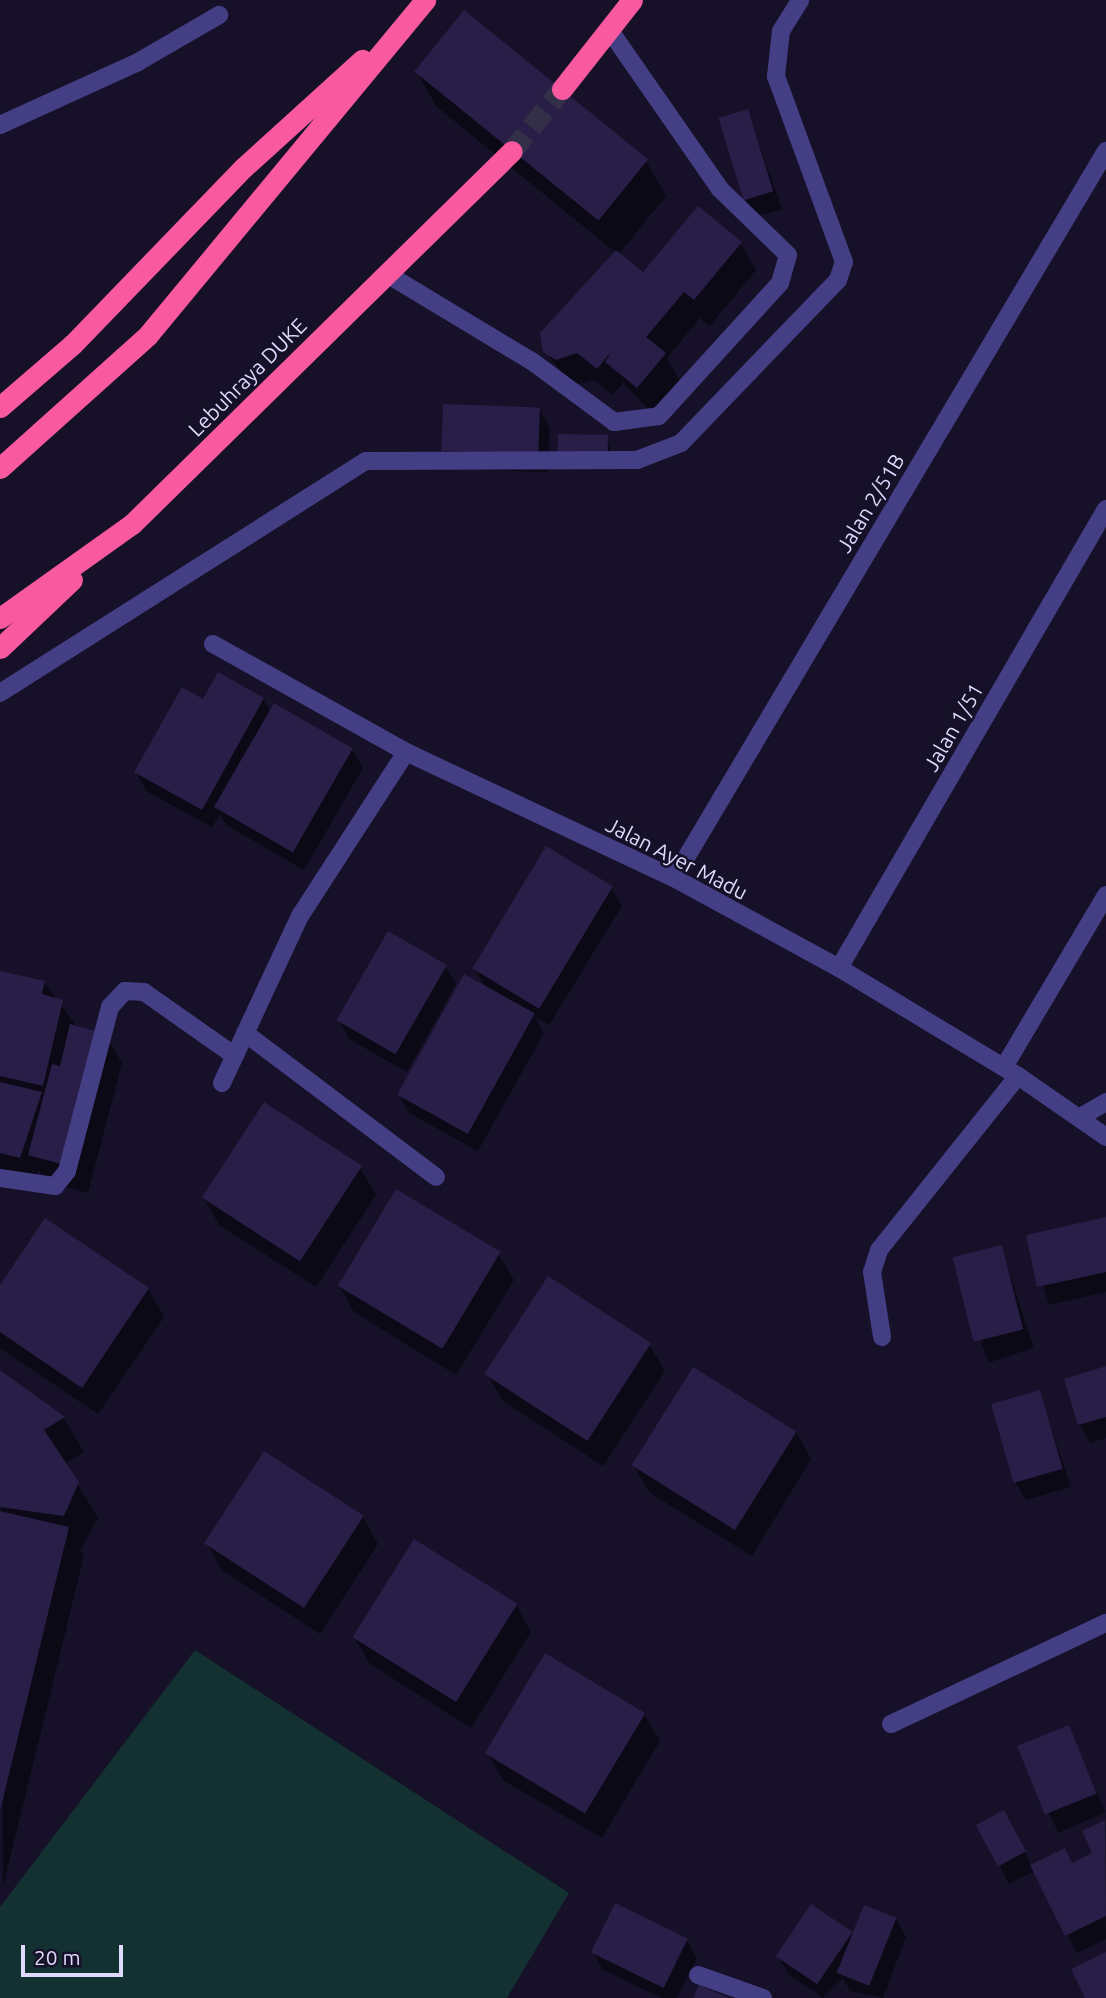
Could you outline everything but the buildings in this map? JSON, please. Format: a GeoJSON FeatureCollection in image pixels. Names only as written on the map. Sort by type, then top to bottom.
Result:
{"type":"FeatureCollection","features":[{"type":"Feature","properties":{"kind":"highway"},"geometry":{"type":"LineString","coordinates":[[562,89],[632,0]]}},
{"type":"Feature","properties":{"kind":"highway"},"geometry":{"type":"LineString","coordinates":[[0,407],[73,344],[243,168],[421,6]]}},
{"type":"Feature","properties":{"kind":"highway"},"geometry":{"type":"LineString","coordinates":[[0,468],[148,335],[421,6]]}},
{"type":"Feature","properties":{"kind":"highway","name":"Lebuhraya DUKE"},"geometry":{"type":"LineString","coordinates":[[0,618],[132,524],[512,151]]}},
{"type":"Feature","properties":{"kind":"highway"},"geometry":{"type":"LineString","coordinates":[[0,648],[132,524]]}},
{"type":"Feature","properties":{"kind":"street"},"geometry":{"type":"LineString","coordinates":[[0,693],[366,461],[637,460],[681,443],[838,280],[844,262],[776,76],[782,31],[800,0]]}},
{"type":"Feature","properties":{"kind":"street"},"geometry":{"type":"LineString","coordinates":[[0,125],[138,62],[219,15]]}},
{"type":"Feature","properties":{"kind":"street"},"geometry":{"type":"LineString","coordinates":[[387,274],[533,362],[614,422],[659,416],[780,283],[788,255],[720,189],[609,29]]}},
{"type":"Feature","properties":{"kind":"street","name":"Jalan 2/51B"},"geometry":{"type":"LineString","coordinates":[[674,878],[1106,151]]}},
{"type":"Feature","properties":{"kind":"street","name":"Jalan 1/51"},"geometry":{"type":"LineString","coordinates":[[839,968],[1106,509]]}},
{"type":"Feature","properties":{"kind":"street","name":"Jalan Ayer Madu"},"geometry":{"type":"LineString","coordinates":[[213,644],[406,752],[674,878],[839,968],[1012,1071],[1082,1116],[1106,1137]]}},
{"type":"Feature","properties":{"kind":"street"},"geometry":{"type":"LineString","coordinates":[[222,1083],[300,916],[406,752]]}},
{"type":"Feature","properties":{"kind":"street"},"geometry":{"type":"LineString","coordinates":[[882,1337],[872,1272],[879,1250],[1012,1071],[1106,895]]}},
{"type":"Feature","properties":{"kind":"street"},"geometry":{"type":"LineString","coordinates":[[0,1178],[55,1186],[67,1171],[110,1007],[125,991],[144,992],[234,1056]]}},
{"type":"Feature","properties":{"kind":"street"},"geometry":{"type":"LineString","coordinates":[[246,1033],[436,1177]]}},
{"type":"Feature","properties":{"kind":"street"},"geometry":{"type":"LineString","coordinates":[[1082,1116],[1106,1102]]}},
{"type":"Feature","properties":{"kind":"street"},"geometry":{"type":"LineString","coordinates":[[891,1724],[1106,1623]]}},
{"type":"Feature","properties":{"kind":"street"},"geometry":{"type":"LineString","coordinates":[[698,1975],[762,1998]]}},
{"type":"Feature","properties":{"kind":"green space"},"geometry":{"type":"Polygon","coordinates":[[[195,1650],[569,1893],[507,1998],[0,1998],[0,1907],[195,1650]]]}},
{"type":"Feature","properties":{"kind":"tunnel"},"geometry":{"type":"LineString","coordinates":[[512,151],[562,89]]}}]}
